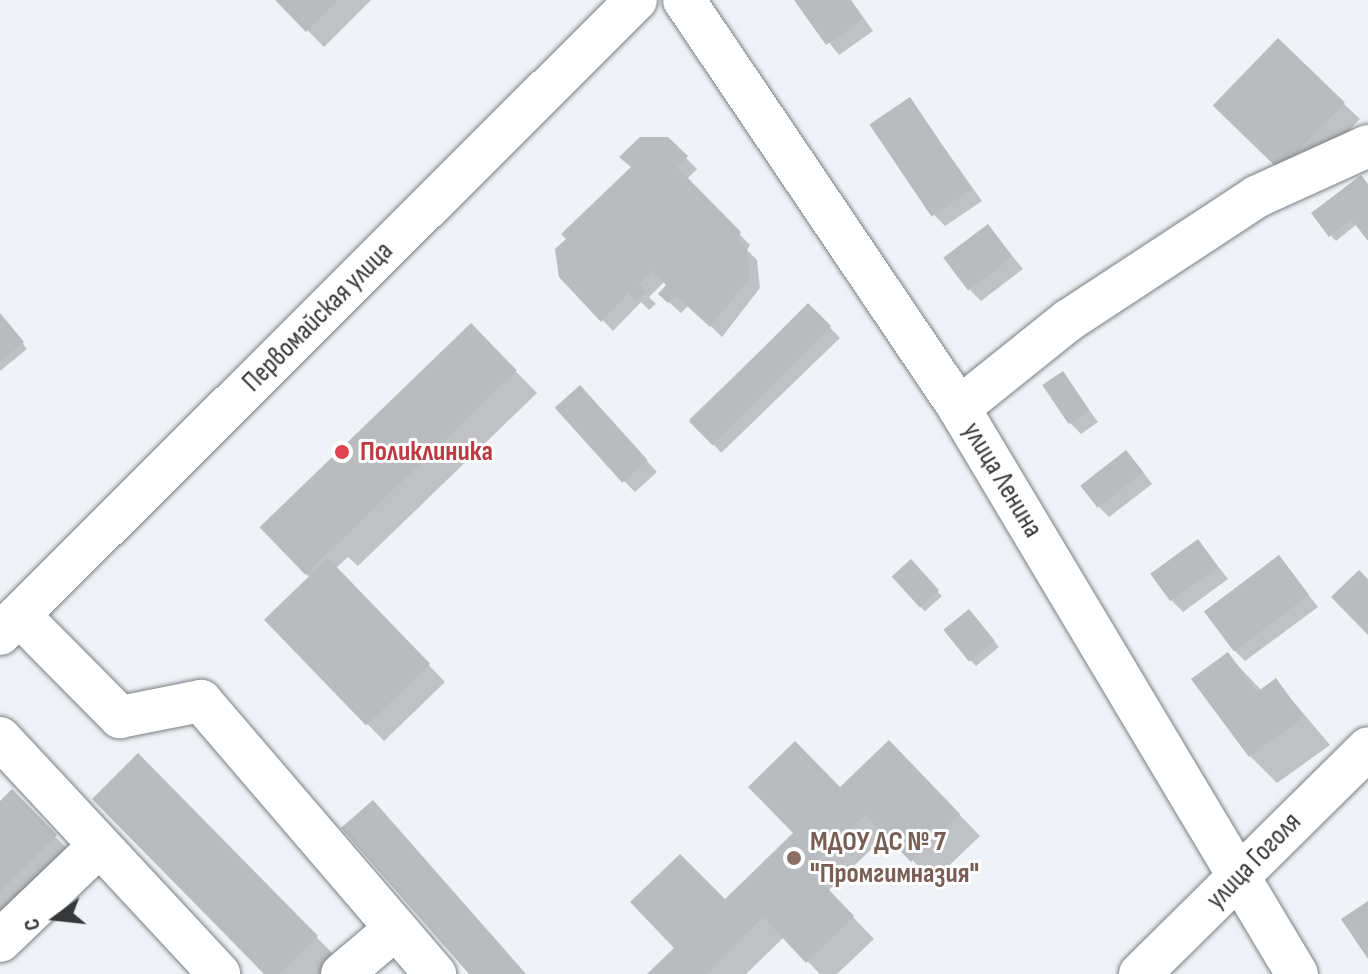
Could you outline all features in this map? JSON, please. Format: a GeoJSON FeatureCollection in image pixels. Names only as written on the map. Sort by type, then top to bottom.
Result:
{"type":"FeatureCollection","features":[{"type":"Feature","properties":{"kind":"street","name":"Первомайская улица"},"geometry":{"type":"LineString","coordinates":[[9,625],[636,0]]}},
{"type":"Feature","properties":{"kind":"street","name":"улица Ленина"},"geometry":{"type":"LineString","coordinates":[[684,0],[959,408],[1297,974]]}},
{"type":"Feature","properties":{"kind":"street"},"geometry":{"type":"LineString","coordinates":[[959,408],[1069,320],[1256,197],[1368,146]]}},
{"type":"Feature","properties":{"kind":"street"},"geometry":{"type":"LineString","coordinates":[[9,625],[120,717],[201,701],[394,930],[435,974]]}},
{"type":"Feature","properties":{"kind":"street"},"geometry":{"type":"LineString","coordinates":[[0,738],[219,974]]}},
{"type":"Feature","properties":{"kind":"street","name":"улица Гоголя"},"geometry":{"type":"LineString","coordinates":[[1140,974],[1368,748]]}},
{"type":"Feature","properties":{"kind":"street"},"geometry":{"type":"LineString","coordinates":[[0,941],[99,846]]}},
{"type":"Feature","properties":{"kind":"street"},"geometry":{"type":"LineString","coordinates":[[342,974],[394,930]]}},
{"type":"Feature","properties":{"kind":"building"},"geometry":{"type":"Polygon","coordinates":[[[275,0],[338,0],[306,32],[275,0]]]}},
{"type":"Feature","properties":{"kind":"building"},"geometry":{"type":"Polygon","coordinates":[[[794,0],[850,0],[863,19],[826,45],[794,0]]]}},
{"type":"Feature","properties":{"kind":"building"},"geometry":{"type":"Polygon","coordinates":[[[1278,38],[1345,103],[1280,170],[1213,106],[1278,38]]]}},
{"type":"Feature","properties":{"kind":"building"},"geometry":{"type":"Polygon","coordinates":[[[910,97],[972,189],[931,216],[869,124],[910,97]]]}},
{"type":"Feature","properties":{"kind":"building"},"geometry":{"type":"Polygon","coordinates":[[[640,137],[668,137],[688,156],[677,167],[741,232],[737,238],[746,247],[750,277],[710,327],[676,296],[668,303],[658,294],[666,285],[653,271],[639,284],[646,292],[636,300],[628,293],[601,322],[559,277],[555,249],[566,239],[561,234],[631,167],[619,157],[640,137]]]}},
{"type":"Feature","properties":{"kind":"building"},"geometry":{"type":"Polygon","coordinates":[[[1361,175],[1368,184],[1368,241],[1351,219],[1329,237],[1311,213],[1361,175]]]}},
{"type":"Feature","properties":{"kind":"building"},"geometry":{"type":"Polygon","coordinates":[[[988,224],[1013,257],[968,290],[943,258],[988,224]]]}},
{"type":"Feature","properties":{"kind":"building"},"geometry":{"type":"Polygon","coordinates":[[[808,303],[831,326],[713,445],[689,422],[808,303]]]}},
{"type":"Feature","properties":{"kind":"building"},"geometry":{"type":"Polygon","coordinates":[[[0,313],[24,342],[0,362],[0,313]]]}},
{"type":"Feature","properties":{"kind":"building"},"geometry":{"type":"Polygon","coordinates":[[[471,323],[517,370],[305,575],[260,527],[471,323]]]}},
{"type":"Feature","properties":{"kind":"building"},"geometry":{"type":"Polygon","coordinates":[[[1063,371],[1089,410],[1069,424],[1042,385],[1063,371]]]}},
{"type":"Feature","properties":{"kind":"building"},"geometry":{"type":"Polygon","coordinates":[[[580,385],[648,460],[622,483],[555,408],[580,385]]]}},
{"type":"Feature","properties":{"kind":"building"},"geometry":{"type":"Polygon","coordinates":[[[1126,450],[1143,472],[1098,508],[1080,486],[1126,450]]]}},
{"type":"Feature","properties":{"kind":"building"},"geometry":{"type":"Polygon","coordinates":[[[1198,539],[1218,567],[1170,601],[1150,574],[1198,539]]]}},
{"type":"Feature","properties":{"kind":"building"},"geometry":{"type":"Polygon","coordinates":[[[1279,555],[1309,595],[1234,652],[1204,612],[1279,555]]]}},
{"type":"Feature","properties":{"kind":"building"},"geometry":{"type":"Polygon","coordinates":[[[328,558],[430,664],[366,726],[264,620],[328,558]]]}},
{"type":"Feature","properties":{"kind":"building"},"geometry":{"type":"Polygon","coordinates":[[[911,559],[939,590],[920,608],[892,576],[911,559]]]}},
{"type":"Feature","properties":{"kind":"building"},"geometry":{"type":"Polygon","coordinates":[[[1359,570],[1368,579],[1368,635],[1331,597],[1359,570]]]}},
{"type":"Feature","properties":{"kind":"building"},"geometry":{"type":"Polygon","coordinates":[[[969,609],[995,641],[969,662],[943,630],[969,609]]]}},
{"type":"Feature","properties":{"kind":"building"},"geometry":{"type":"Polygon","coordinates":[[[1228,652],[1257,692],[1276,678],[1304,717],[1249,757],[1191,679],[1228,652]]]}},
{"type":"Feature","properties":{"kind":"building","name":"МДОУ ДС № 7 \"Промгимназия\""},"geometry":{"type":"Polygon","coordinates":[[[889,740],[960,814],[911,862],[865,815],[809,869],[854,916],[806,963],[763,917],[707,974],[647,974],[674,948],[630,902],[680,854],[725,899],[793,833],[748,787],[795,741],[840,787],[889,740]]]}},
{"type":"Feature","properties":{"kind":"building"},"geometry":{"type":"Polygon","coordinates":[[[138,753],[318,936],[280,974],[264,974],[92,799],[138,753]]]}},
{"type":"Feature","properties":{"kind":"building"},"geometry":{"type":"Polygon","coordinates":[[[12,789],[57,835],[0,892],[0,801],[12,789]]]}},
{"type":"Feature","properties":{"kind":"building"},"geometry":{"type":"Polygon","coordinates":[[[373,800],[526,974],[469,974],[341,828],[373,800]]]}},
{"type":"Feature","properties":{"kind":"building"},"geometry":{"type":"Polygon","coordinates":[[[1368,901],[1368,959],[1341,919],[1368,901]]]}},
{"type":"Feature","properties":{"kind":"place","name":"Поликлиника"},"geometry":{"type":"Point","coordinates":[342,452]}},
{"type":"Feature","properties":{"kind":"place","name":"МДОУ ДС № 7 \"Промгимназия\""},"geometry":{"type":"Point","coordinates":[794,858]}}]}
